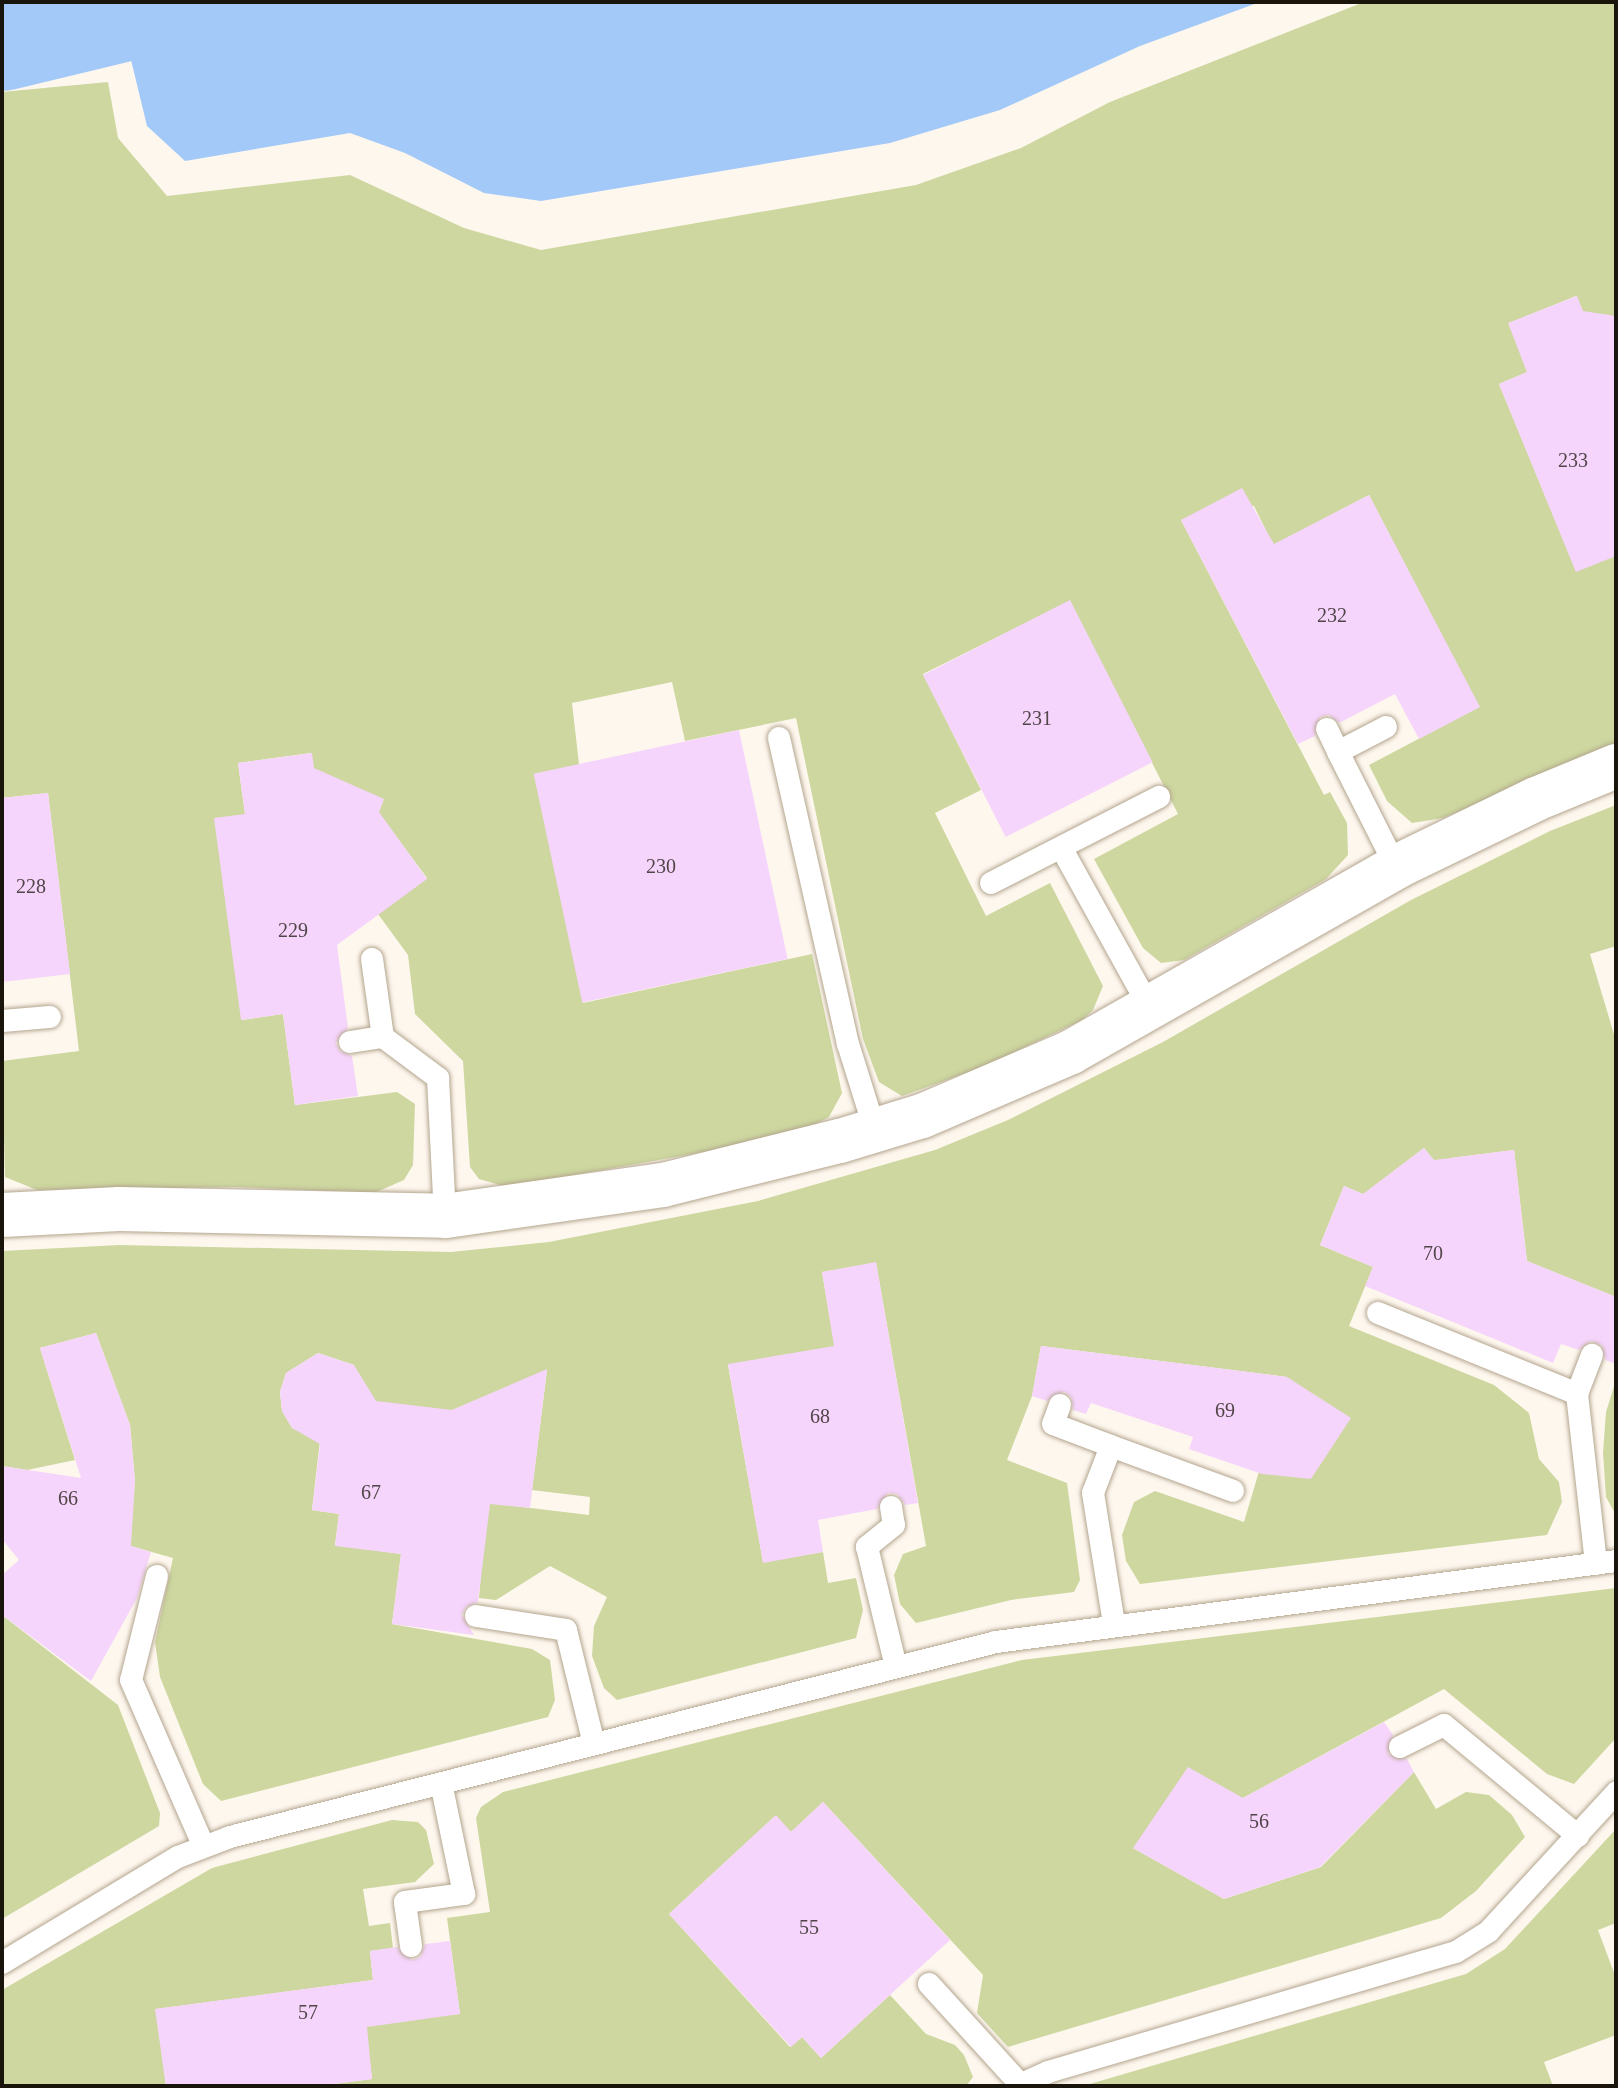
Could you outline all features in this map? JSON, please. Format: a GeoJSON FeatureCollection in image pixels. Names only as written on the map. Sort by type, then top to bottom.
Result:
{"type":"FeatureCollection","features":[{"type":"Feature","properties":{"kind":"street"},"geometry":{"type":"LineString","coordinates":[[2,1215],[119,1209],[445,1216],[544,1206],[663,1185],[875,1130],[995,1087],[1150,1008],[1396,867],[1536,799],[1616,766]]}},
{"type":"Feature","properties":{"kind":"lane"},"geometry":{"type":"LineString","coordinates":[[1338,752],[1386,727]]}},
{"type":"Feature","properties":{"kind":"lane"},"geometry":{"type":"LineString","coordinates":[[1327,729],[1396,867]]}},
{"type":"Feature","properties":{"kind":"lane"},"geometry":{"type":"LineString","coordinates":[[779,738],[848,1044],[875,1130]]}},
{"type":"Feature","properties":{"kind":"lane"},"geometry":{"type":"LineString","coordinates":[[991,883],[1063,851],[1159,797]]}},
{"type":"Feature","properties":{"kind":"lane"},"geometry":{"type":"LineString","coordinates":[[1063,851],[1150,1008]]}},
{"type":"Feature","properties":{"kind":"lane"},"geometry":{"type":"LineString","coordinates":[[372,959],[383,1037],[438,1078],[445,1216]]}},
{"type":"Feature","properties":{"kind":"lane"},"geometry":{"type":"LineString","coordinates":[[2,1021],[50,1017]]}},
{"type":"Feature","properties":{"kind":"lane"},"geometry":{"type":"LineString","coordinates":[[350,1042],[383,1037]]}},
{"type":"Feature","properties":{"kind":"lane"},"geometry":{"type":"LineString","coordinates":[[1378,1313],[1577,1394]]}},
{"type":"Feature","properties":{"kind":"lane"},"geometry":{"type":"LineString","coordinates":[[2,1963],[203,1845],[896,1667],[1017,1637],[1606,1563],[1577,1394],[1592,1355]]}},
{"type":"Feature","properties":{"kind":"lane"},"geometry":{"type":"LineString","coordinates":[[1060,1405],[1053,1424],[1233,1491]]}},
{"type":"Feature","properties":{"kind":"lane"},"geometry":{"type":"LineString","coordinates":[[1111,1446],[1093,1493],[1114,1624]]}},
{"type":"Feature","properties":{"kind":"lane"},"geometry":{"type":"LineString","coordinates":[[891,1507],[894,1525],[867,1547],[896,1667]]}},
{"type":"Feature","properties":{"kind":"lane"},"geometry":{"type":"LineString","coordinates":[[157,1576],[131,1680],[203,1845]]}},
{"type":"Feature","properties":{"kind":"lane"},"geometry":{"type":"LineString","coordinates":[[476,1616],[566,1630],[594,1744]]}},
{"type":"Feature","properties":{"kind":"lane"},"geometry":{"type":"LineString","coordinates":[[1400,1747],[1444,1725],[1578,1836]]}},
{"type":"Feature","properties":{"kind":"lane"},"geometry":{"type":"LineString","coordinates":[[411,1946],[405,1902],[464,1894],[441,1783]]}},
{"type":"Feature","properties":{"kind":"lane"},"geometry":{"type":"LineString","coordinates":[[929,1984],[1018,2085],[1456,1952],[1489,1931],[1616,1793]]}},
{"type":"Feature","properties":{"kind":"green space"},"geometry":{"type":"Polygon","coordinates":[[[1364,2],[1616,2],[1616,316],[1592,335],[1576,296],[1509,323],[1527,372],[1499,384],[1576,571],[1614,556],[1616,561],[1616,743],[1443,818],[1412,823],[1387,801],[1369,765],[1479,707],[1369,495],[1310,526],[1299,598],[1254,506],[1181,520],[1324,795],[1330,792],[1347,823],[1348,855],[1326,879],[1184,960],[1161,963],[1143,948],[1094,859],[1178,814],[1070,601],[923,674],[981,790],[935,813],[986,916],[1050,883],[1103,986],[1093,1010],[1082,1020],[985,1066],[902,1096],[879,1082],[863,1039],[796,718],[685,741],[672,682],[572,703],[579,764],[583,1003],[812,954],[842,1093],[829,1117],[816,1124],[743,1145],[507,1187],[479,1179],[470,1167],[463,1061],[415,1014],[408,955],[378,914],[427,878],[390,828],[365,846],[384,799],[317,795],[311,753],[238,763],[245,814],[242,1020],[283,1014],[295,1105],[397,1092],[415,1104],[413,1165],[404,1180],[374,1193],[236,1187],[37,1190],[5,1177],[2,1061],[79,1051],[48,793],[2,798],[2,92],[108,82],[118,138],[167,196],[350,175],[464,228],[541,250],[916,185],[1021,148],[1110,102],[1364,2]]]}},
{"type":"Feature","properties":{"kind":"green space"},"geometry":{"type":"Polygon","coordinates":[[[1616,805],[1616,946],[1590,954],[1616,1041],[1616,1297],[1527,1261],[1514,1150],[1451,1158],[1455,1188],[1424,1148],[1374,1186],[1387,1204],[1344,1186],[1320,1245],[1373,1267],[1349,1326],[1494,1385],[1529,1413],[1539,1459],[1559,1482],[1562,1502],[1547,1535],[1140,1584],[1126,1561],[1122,1535],[1134,1502],[1155,1491],[1244,1522],[1287,1377],[1041,1346],[1032,1396],[1007,1460],[1067,1483],[1080,1580],[1074,1592],[1011,1600],[916,1623],[900,1604],[894,1575],[903,1554],[926,1546],[876,1263],[822,1272],[841,1383],[788,1354],[728,1365],[763,1562],[823,1552],[828,1583],[856,1578],[863,1610],[856,1638],[617,1700],[604,1688],[592,1656],[594,1626],[607,1597],[550,1566],[496,1600],[479,1598],[481,1574],[429,1485],[506,1505],[589,1515],[590,1497],[532,1490],[547,1370],[429,1420],[367,1400],[354,1365],[318,1353],[286,1373],[280,1392],[282,1411],[292,1428],[320,1440],[312,1510],[339,1514],[335,1545],[401,1554],[392,1624],[532,1649],[550,1660],[555,1700],[548,1717],[221,1801],[203,1784],[160,1677],[155,1642],[173,1558],[127,1545],[135,1481],[130,1425],[96,1333],[40,1348],[75,1460],[27,1470],[2,1466],[2,1251],[120,1245],[451,1252],[549,1242],[758,1201],[935,1150],[1008,1120],[1163,1042],[1411,900],[1550,831],[1616,805]]]}},
{"type":"Feature","properties":{"kind":"green space"},"geometry":{"type":"Polygon","coordinates":[[[1616,1380],[1616,1515],[1606,1497],[1603,1453],[1606,1412],[1616,1380]]]}},
{"type":"Feature","properties":{"kind":"green space"},"geometry":{"type":"Polygon","coordinates":[[[1616,1588],[1616,1738],[1574,1784],[1547,1774],[1444,1689],[1243,1798],[1133,1848],[1224,1899],[1321,1867],[1414,1772],[1436,1809],[1466,1792],[1489,1795],[1512,1815],[1525,1837],[1476,1891],[1441,1918],[1008,2047],[977,2013],[983,1975],[823,1802],[791,1832],[775,1816],[669,1914],[790,2047],[802,2037],[821,2058],[890,1995],[926,2034],[955,2045],[964,2055],[973,2077],[966,2086],[319,2086],[372,2079],[365,2023],[460,2014],[447,1918],[490,1912],[476,1818],[481,1807],[503,1792],[1022,1660],[1616,1588]]]}},
{"type":"Feature","properties":{"kind":"green space"},"geometry":{"type":"Polygon","coordinates":[[[2,1615],[118,1705],[160,1813],[159,1826],[2,1919],[2,1615]]]}},
{"type":"Feature","properties":{"kind":"green space"},"geometry":{"type":"Polygon","coordinates":[[[392,1820],[418,1822],[426,1830],[434,1864],[415,1882],[363,1889],[369,1926],[390,1923],[393,1948],[370,1951],[373,1980],[156,2009],[166,2086],[2,2086],[2,1990],[212,1868],[392,1820]]]}},
{"type":"Feature","properties":{"kind":"green space"},"geometry":{"type":"Polygon","coordinates":[[[1616,1829],[1616,1923],[1598,1930],[1616,1978],[1616,2035],[1544,2062],[1553,2086],[1083,2086],[1466,1974],[1505,1949],[1616,1829]]]}},
{"type":"Feature","properties":{"kind":"water"},"geometry":{"type":"Polygon","coordinates":[[[117,2],[1260,2],[1140,46],[1000,110],[890,143],[541,201],[484,193],[405,153],[350,133],[185,161],[147,126],[117,2]]]}},
{"type":"Feature","properties":{"kind":"building"},"geometry":{"type":"Polygon","coordinates":[[[1577,296],[1583,311],[1616,316],[1616,556],[1576,572],[1499,384],[1527,372],[1508,323],[1577,296]]]}},
{"type":"Feature","properties":{"kind":"building"},"geometry":{"type":"Polygon","coordinates":[[[1242,488],[1274,544],[1369,495],[1480,707],[1419,739],[1395,694],[1339,723],[1329,715],[1320,717],[1315,736],[1298,744],[1181,520],[1242,488]]]}},
{"type":"Feature","properties":{"kind":"building"},"geometry":{"type":"Polygon","coordinates":[[[1070,600],[1153,762],[1006,837],[923,675],[1070,600]]]}},
{"type":"Feature","properties":{"kind":"building"},"geometry":{"type":"Polygon","coordinates":[[[739,730],[788,959],[582,1003],[534,774],[739,730]]]}},
{"type":"Feature","properties":{"kind":"building"},"geometry":{"type":"Polygon","coordinates":[[[312,753],[314,768],[384,799],[379,812],[427,879],[337,945],[348,1028],[336,1043],[340,1051],[352,1056],[358,1096],[295,1105],[283,1014],[241,1020],[214,818],[245,814],[238,763],[312,753]]]}},
{"type":"Feature","properties":{"kind":"building"},"geometry":{"type":"Polygon","coordinates":[[[48,793],[70,974],[2,982],[2,798],[48,793]]]}},
{"type":"Feature","properties":{"kind":"building"},"geometry":{"type":"Polygon","coordinates":[[[1424,1148],[1434,1160],[1514,1150],[1527,1261],[1616,1297],[1616,1364],[1605,1360],[1602,1346],[1591,1341],[1579,1350],[1561,1344],[1553,1363],[1365,1286],[1373,1267],[1320,1245],[1344,1186],[1363,1194],[1424,1148]]]}},
{"type":"Feature","properties":{"kind":"building"},"geometry":{"type":"Polygon","coordinates":[[[876,1262],[918,1503],[905,1505],[897,1494],[888,1493],[877,1509],[818,1520],[823,1552],[763,1563],[728,1364],[834,1346],[822,1272],[876,1262]]]}},
{"type":"Feature","properties":{"kind":"building"},"geometry":{"type":"Polygon","coordinates":[[[96,1333],[130,1425],[135,1481],[131,1546],[151,1552],[137,1598],[91,1681],[2,1615],[2,1575],[19,1560],[2,1539],[2,1466],[81,1478],[40,1348],[96,1333]]]}},
{"type":"Feature","properties":{"kind":"building"},"geometry":{"type":"Polygon","coordinates":[[[1041,1346],[1287,1377],[1351,1418],[1311,1479],[1262,1474],[1189,1449],[1193,1437],[1091,1403],[1086,1414],[1073,1410],[1071,1397],[1064,1392],[1047,1401],[1032,1396],[1041,1346]]]}},
{"type":"Feature","properties":{"kind":"building"},"geometry":{"type":"Polygon","coordinates":[[[318,1353],[354,1365],[376,1401],[452,1410],[547,1369],[530,1508],[490,1504],[478,1602],[466,1607],[462,1615],[474,1635],[392,1624],[401,1554],[335,1546],[339,1514],[312,1510],[320,1444],[292,1428],[282,1411],[280,1392],[286,1373],[318,1353]]]}},
{"type":"Feature","properties":{"kind":"building"},"geometry":{"type":"Polygon","coordinates":[[[1384,1722],[1393,1735],[1388,1754],[1407,1759],[1414,1772],[1320,1867],[1224,1899],[1133,1848],[1188,1767],[1243,1798],[1384,1722]]]}},
{"type":"Feature","properties":{"kind":"building"},"geometry":{"type":"Polygon","coordinates":[[[823,1802],[950,1940],[821,2058],[802,2037],[791,2047],[669,1914],[776,1815],[791,1832],[823,1802]]]}},
{"type":"Feature","properties":{"kind":"building"},"geometry":{"type":"Polygon","coordinates":[[[450,1941],[460,2014],[367,2027],[372,2079],[319,2086],[166,2086],[155,2009],[373,1980],[370,1951],[397,1947],[412,1960],[420,1957],[425,1944],[450,1941]]]}},
{"type":"Feature","properties":{"kind":"waterway"},"geometry":{"type":"LineString","coordinates":[[2,40],[159,2]]}}]}
